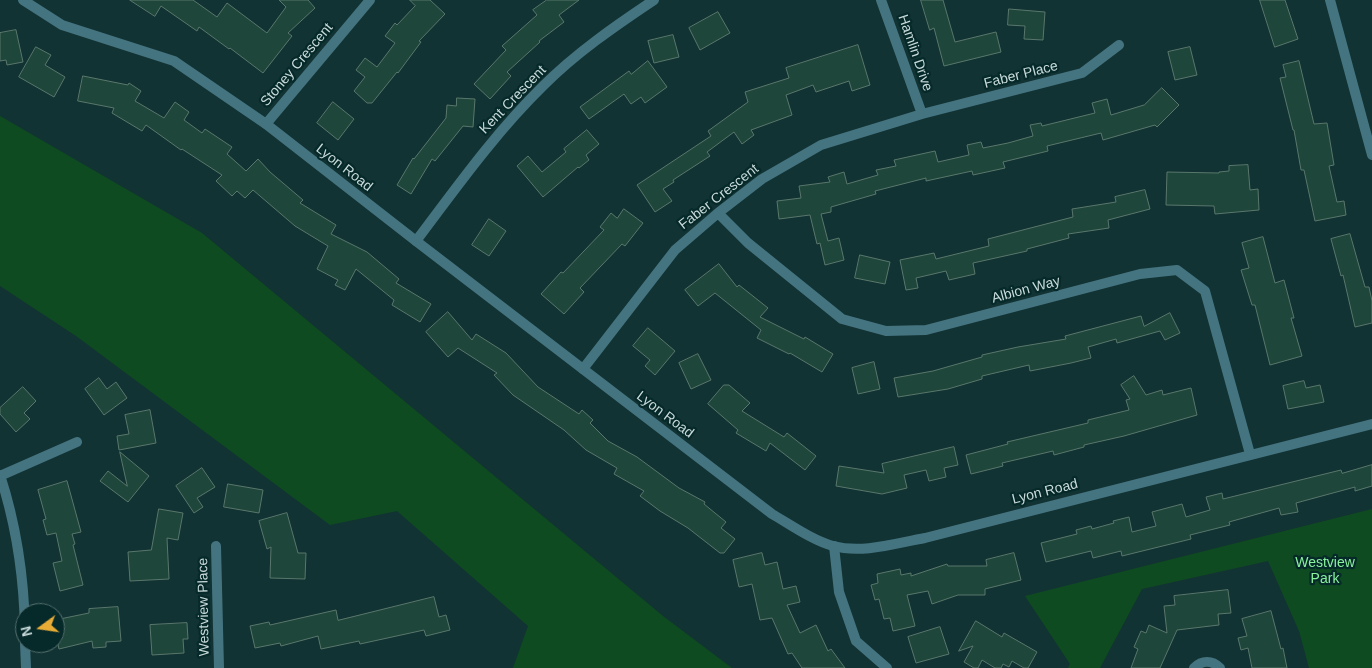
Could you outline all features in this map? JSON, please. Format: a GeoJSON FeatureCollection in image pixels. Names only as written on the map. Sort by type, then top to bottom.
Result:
{"type":"FeatureCollection","features":[{"type":"Feature","properties":{"kind":"street","name":"Lyon Road"},"geometry":{"type":"LineString","coordinates":[[23,0],[62,25],[174,61],[266,124],[772,514],[815,538],[834,546],[864,548],[925,538],[1372,424]]}},
{"type":"Feature","properties":{"kind":"street","name":"Stoney Crescent"},"geometry":{"type":"LineString","coordinates":[[266,124],[370,0]]}},
{"type":"Feature","properties":{"kind":"street","name":"Kent Crescent"},"geometry":{"type":"LineString","coordinates":[[416,241],[482,153],[543,85],[601,36],[654,0]]}},
{"type":"Feature","properties":{"kind":"street","name":"Hamlin Drive"},"geometry":{"type":"LineString","coordinates":[[882,0],[922,114]]}},
{"type":"Feature","properties":{"kind":"street"},"geometry":{"type":"LineString","coordinates":[[1330,0],[1372,155]]}},
{"type":"Feature","properties":{"kind":"street","name":"Faber Place"},"geometry":{"type":"LineString","coordinates":[[922,114],[1082,73],[1119,45]]}},
{"type":"Feature","properties":{"kind":"street","name":"Faber Crescent"},"geometry":{"type":"LineString","coordinates":[[583,369],[675,250],[762,179],[821,145],[922,114]]}},
{"type":"Feature","properties":{"kind":"street","name":"Albion Way"},"geometry":{"type":"LineString","coordinates":[[718,213],[748,243],[842,319],[886,331],[926,330],[1140,274],[1177,270],[1205,291],[1250,454]]}},
{"type":"Feature","properties":{"kind":"street"},"geometry":{"type":"LineString","coordinates":[[24,603],[11,510],[0,475],[77,442]]}},
{"type":"Feature","properties":{"kind":"street","name":"Westview Place"},"geometry":{"type":"LineString","coordinates":[[216,546],[219,668]]}},
{"type":"Feature","properties":{"kind":"street"},"geometry":{"type":"LineString","coordinates":[[834,546],[839,592],[856,641],[887,668]]}},
{"type":"Feature","properties":{"kind":"street"},"geometry":{"type":"LineString","coordinates":[[25,653],[26,668]]}},
{"type":"Feature","properties":{"kind":"street"},"geometry":{"type":"LineString","coordinates":[[1194,668],[1201,662],[1212,662],[1220,668]]}},
{"type":"Feature","properties":{"kind":"green space"},"geometry":{"type":"Polygon","coordinates":[[[0,116],[202,233],[663,616],[732,668],[513,668],[528,626],[397,511],[330,525],[76,336],[0,286],[0,116]]]}},
{"type":"Feature","properties":{"kind":"green space","name":"Westview Park"},"geometry":{"type":"Polygon","coordinates":[[[1372,509],[1372,668],[1309,668],[1299,631],[1268,561],[1142,589],[1100,668],[1068,668],[1070,664],[1025,596],[1372,509]]]}},
{"type":"Feature","properties":{"kind":"building"},"geometry":{"type":"Polygon","coordinates":[[[130,0],[193,0],[217,17],[227,3],[267,33],[286,7],[279,0],[308,0],[315,8],[288,33],[292,36],[263,73],[199,27],[197,31],[161,6],[155,16],[130,0]]]}},
{"type":"Feature","properties":{"kind":"building"},"geometry":{"type":"Polygon","coordinates":[[[410,0],[430,0],[445,14],[419,41],[421,42],[398,73],[372,103],[367,103],[354,91],[365,77],[356,70],[365,58],[377,67],[395,43],[385,36],[395,23],[397,25],[415,6],[410,0]]]}},
{"type":"Feature","properties":{"kind":"building"},"geometry":{"type":"Polygon","coordinates":[[[547,0],[579,0],[559,15],[564,22],[539,41],[507,72],[511,76],[490,99],[474,84],[506,50],[502,46],[537,15],[533,10],[547,0]]]}},
{"type":"Feature","properties":{"kind":"building"},"geometry":{"type":"Polygon","coordinates":[[[921,0],[943,0],[955,42],[996,32],[1001,52],[944,66],[934,28],[930,30],[921,0]]]}},
{"type":"Feature","properties":{"kind":"building"},"geometry":{"type":"Polygon","coordinates":[[[1260,0],[1285,0],[1298,39],[1275,47],[1260,0]]]}},
{"type":"Feature","properties":{"kind":"building"},"geometry":{"type":"Polygon","coordinates":[[[1009,9],[1045,12],[1043,40],[1024,39],[1025,26],[1008,25],[1009,9]]]}},
{"type":"Feature","properties":{"kind":"building"},"geometry":{"type":"Polygon","coordinates":[[[718,12],[730,33],[700,50],[689,28],[718,12]]]}},
{"type":"Feature","properties":{"kind":"building"},"geometry":{"type":"Polygon","coordinates":[[[16,30],[23,62],[7,65],[6,60],[0,61],[0,33],[16,30]]]}},
{"type":"Feature","properties":{"kind":"building"},"geometry":{"type":"Polygon","coordinates":[[[673,35],[679,57],[654,63],[648,41],[673,35]]]}},
{"type":"Feature","properties":{"kind":"building"},"geometry":{"type":"Polygon","coordinates":[[[858,45],[870,85],[852,91],[849,81],[816,92],[813,85],[786,95],[792,115],[751,130],[754,135],[742,144],[734,132],[707,152],[710,156],[673,180],[674,182],[663,189],[672,201],[655,212],[637,185],[711,136],[708,131],[748,102],[745,92],[789,78],[786,68],[858,45]]]}},
{"type":"Feature","properties":{"kind":"building"},"geometry":{"type":"Polygon","coordinates":[[[36,47],[51,55],[45,65],[65,77],[54,97],[19,77],[36,47]]]}},
{"type":"Feature","properties":{"kind":"building"},"geometry":{"type":"Polygon","coordinates":[[[1190,47],[1197,75],[1175,80],[1168,52],[1190,47]]]}},
{"type":"Feature","properties":{"kind":"building"},"geometry":{"type":"Polygon","coordinates":[[[648,61],[667,87],[645,103],[641,97],[631,104],[624,94],[589,119],[580,107],[629,71],[631,74],[648,61]]]}},
{"type":"Feature","properties":{"kind":"building"},"geometry":{"type":"Polygon","coordinates":[[[1299,61],[1314,124],[1327,123],[1334,165],[1329,166],[1337,202],[1344,201],[1346,215],[1315,221],[1280,78],[1286,77],[1283,65],[1299,61]]]}},
{"type":"Feature","properties":{"kind":"building"},"geometry":{"type":"Polygon","coordinates":[[[83,76],[128,85],[129,83],[141,91],[135,101],[164,118],[175,102],[189,112],[184,120],[202,133],[205,129],[232,147],[227,154],[246,171],[258,159],[270,172],[303,200],[300,203],[336,225],[331,234],[367,252],[399,279],[396,283],[431,304],[420,322],[392,305],[394,300],[356,269],[345,290],[335,285],[338,280],[317,269],[328,246],[295,226],[253,190],[245,198],[237,191],[232,196],[216,181],[222,175],[181,150],[146,125],[142,131],[112,113],[114,108],[78,101],[83,76]]]}},
{"type":"Feature","properties":{"kind":"building"},"geometry":{"type":"Polygon","coordinates":[[[1162,88],[1179,105],[1157,127],[1155,125],[1103,140],[1101,133],[1047,146],[1048,151],[1003,162],[1005,168],[973,175],[972,171],[926,181],[926,178],[875,191],[876,194],[831,207],[831,212],[821,214],[828,241],[839,238],[844,260],[825,265],[820,243],[817,244],[810,215],[779,219],[777,201],[801,198],[799,186],[830,182],[828,177],[844,172],[847,184],[878,175],[876,170],[896,166],[894,160],[935,151],[938,162],[969,155],[967,145],[981,142],[983,148],[1008,143],[1033,136],[1030,125],[1041,123],[1042,126],[1095,113],[1092,103],[1107,99],[1111,115],[1144,105],[1162,88]]]}},
{"type":"Feature","properties":{"kind":"building"},"geometry":{"type":"Polygon","coordinates":[[[457,98],[475,99],[473,127],[463,126],[435,161],[432,159],[411,194],[397,185],[413,158],[446,118],[447,105],[456,106],[457,98]]]}},
{"type":"Feature","properties":{"kind":"building"},"geometry":{"type":"Polygon","coordinates":[[[333,102],[354,119],[338,140],[317,123],[333,102]]]}},
{"type":"Feature","properties":{"kind":"building"},"geometry":{"type":"Polygon","coordinates":[[[587,130],[599,144],[586,155],[589,160],[543,197],[517,166],[528,156],[542,172],[566,152],[564,149],[587,130]]]}},
{"type":"Feature","properties":{"kind":"building"},"geometry":{"type":"Polygon","coordinates":[[[1248,165],[1250,190],[1258,189],[1259,210],[1215,214],[1214,206],[1166,205],[1167,172],[1219,173],[1229,171],[1229,166],[1248,165]]]}},
{"type":"Feature","properties":{"kind":"building"},"geometry":{"type":"Polygon","coordinates":[[[1145,190],[1150,209],[1108,220],[1109,228],[1068,234],[1069,238],[1027,249],[1027,251],[973,263],[975,274],[949,280],[946,271],[916,278],[918,288],[906,290],[900,260],[934,253],[936,259],[989,246],[988,239],[1073,217],[1072,209],[1116,202],[1115,197],[1145,190]]]}},
{"type":"Feature","properties":{"kind":"building"},"geometry":{"type":"Polygon","coordinates":[[[624,209],[643,223],[625,246],[622,244],[580,288],[584,292],[564,314],[541,294],[604,230],[600,227],[611,213],[617,218],[624,209]]]}},
{"type":"Feature","properties":{"kind":"building"},"geometry":{"type":"Polygon","coordinates":[[[489,219],[506,231],[489,256],[472,245],[489,219]]]}},
{"type":"Feature","properties":{"kind":"building"},"geometry":{"type":"Polygon","coordinates":[[[1350,234],[1365,287],[1369,287],[1372,301],[1372,323],[1355,327],[1343,275],[1341,276],[1331,239],[1350,234]]]}},
{"type":"Feature","properties":{"kind":"building"},"geometry":{"type":"Polygon","coordinates":[[[1263,237],[1275,283],[1284,280],[1294,318],[1291,318],[1302,356],[1270,365],[1255,305],[1252,305],[1241,270],[1249,268],[1242,243],[1263,237]]]}},
{"type":"Feature","properties":{"kind":"building"},"geometry":{"type":"Polygon","coordinates":[[[860,255],[890,262],[885,284],[855,278],[860,255]]]}},
{"type":"Feature","properties":{"kind":"building"},"geometry":{"type":"Polygon","coordinates":[[[719,264],[737,287],[739,285],[768,308],[760,317],[804,339],[805,337],[833,354],[822,372],[790,353],[757,338],[761,330],[715,293],[698,306],[685,290],[719,264]]]}},
{"type":"Feature","properties":{"kind":"building"},"geometry":{"type":"Polygon","coordinates":[[[448,312],[472,340],[476,334],[506,353],[538,387],[579,414],[582,410],[593,420],[590,423],[608,441],[637,457],[679,488],[705,502],[704,504],[726,522],[721,528],[735,539],[724,553],[720,553],[688,528],[640,496],[644,491],[614,474],[617,468],[586,450],[564,430],[513,395],[494,375],[497,373],[458,348],[448,357],[426,332],[448,312]]]}},
{"type":"Feature","properties":{"kind":"building"},"geometry":{"type":"Polygon","coordinates":[[[1170,313],[1180,333],[1165,340],[1160,331],[1117,343],[1116,339],[1088,347],[1091,358],[1030,371],[1029,365],[982,376],[982,379],[948,389],[898,397],[894,378],[933,371],[982,357],[982,355],[1066,339],[1065,336],[1141,316],[1144,326],[1170,313]]]}},
{"type":"Feature","properties":{"kind":"building"},"geometry":{"type":"Polygon","coordinates":[[[648,328],[675,351],[655,375],[645,366],[650,360],[633,346],[648,328]]]}},
{"type":"Feature","properties":{"kind":"building"},"geometry":{"type":"Polygon","coordinates":[[[698,354],[711,380],[691,389],[679,363],[698,354]]]}},
{"type":"Feature","properties":{"kind":"building"},"geometry":{"type":"Polygon","coordinates":[[[874,362],[880,389],[858,394],[852,368],[874,362]]]}},
{"type":"Feature","properties":{"kind":"building"},"geometry":{"type":"Polygon","coordinates":[[[1134,376],[1146,395],[1162,390],[1163,395],[1191,388],[1197,415],[1124,436],[1084,445],[1084,447],[1054,455],[1053,451],[1002,463],[1003,466],[971,474],[966,455],[1008,444],[1007,442],[1088,423],[1088,420],[1129,410],[1126,400],[1130,399],[1121,385],[1134,376]]]}},
{"type":"Feature","properties":{"kind":"building"},"geometry":{"type":"Polygon","coordinates":[[[99,378],[107,389],[116,382],[127,398],[104,415],[85,389],[99,378]]]}},
{"type":"Feature","properties":{"kind":"building"},"geometry":{"type":"Polygon","coordinates":[[[1304,381],[1306,388],[1320,385],[1324,402],[1288,409],[1283,386],[1304,381]]]}},
{"type":"Feature","properties":{"kind":"building"},"geometry":{"type":"Polygon","coordinates":[[[724,385],[729,385],[750,403],[742,411],[784,437],[787,433],[816,456],[805,470],[770,443],[766,451],[736,433],[738,430],[708,404],[724,385]]]}},
{"type":"Feature","properties":{"kind":"building"},"geometry":{"type":"Polygon","coordinates":[[[23,387],[36,401],[24,413],[30,419],[16,432],[0,414],[0,408],[23,387]]]}},
{"type":"Feature","properties":{"kind":"building"},"geometry":{"type":"Polygon","coordinates":[[[150,410],[156,443],[119,450],[117,436],[129,434],[125,415],[150,410]]]}},
{"type":"Feature","properties":{"kind":"building"},"geometry":{"type":"Polygon","coordinates":[[[954,447],[958,465],[944,468],[946,477],[929,481],[926,470],[904,475],[907,488],[882,494],[836,486],[839,466],[884,473],[882,464],[954,447]]]}},
{"type":"Feature","properties":{"kind":"building"},"geometry":{"type":"Polygon","coordinates":[[[120,452],[149,476],[128,502],[100,481],[108,471],[127,486],[120,452]]]}},
{"type":"Feature","properties":{"kind":"building"},"geometry":{"type":"Polygon","coordinates":[[[1372,465],[1372,486],[1355,491],[1355,487],[1296,503],[1298,512],[1281,515],[1279,508],[1229,522],[1230,525],[1190,535],[1191,539],[1122,556],[1121,551],[1093,558],[1091,551],[1046,562],[1041,543],[1077,534],[1076,530],[1091,526],[1092,529],[1129,517],[1132,532],[1156,526],[1152,512],[1182,504],[1186,517],[1210,510],[1206,497],[1222,493],[1223,499],[1341,470],[1342,473],[1372,465]]]}},
{"type":"Feature","properties":{"kind":"building"},"geometry":{"type":"Polygon","coordinates":[[[202,468],[215,487],[197,498],[203,507],[194,513],[176,486],[202,468]]]}},
{"type":"Feature","properties":{"kind":"building"},"geometry":{"type":"Polygon","coordinates":[[[67,481],[81,532],[72,534],[83,585],[60,591],[53,563],[62,561],[56,533],[47,535],[43,520],[46,519],[38,490],[67,481]]]}},
{"type":"Feature","properties":{"kind":"building"},"geometry":{"type":"Polygon","coordinates":[[[228,484],[263,490],[259,513],[224,507],[228,484]]]}},
{"type":"Feature","properties":{"kind":"building"},"geometry":{"type":"Polygon","coordinates":[[[159,509],[183,513],[178,540],[167,538],[169,579],[130,581],[128,552],[151,550],[159,509]]]}},
{"type":"Feature","properties":{"kind":"building"},"geometry":{"type":"Polygon","coordinates":[[[287,513],[298,553],[306,553],[305,579],[270,578],[271,547],[267,549],[259,521],[287,513]]]}},
{"type":"Feature","properties":{"kind":"building"},"geometry":{"type":"Polygon","coordinates":[[[762,553],[765,565],[777,562],[783,589],[796,586],[800,602],[787,605],[800,633],[816,625],[828,651],[831,649],[845,668],[802,668],[792,653],[788,654],[772,618],[760,620],[752,584],[739,587],[733,560],[762,553]]]}},
{"type":"Feature","properties":{"kind":"building"},"geometry":{"type":"Polygon","coordinates":[[[1014,553],[1021,580],[985,589],[985,595],[958,595],[932,604],[928,591],[907,595],[915,626],[893,631],[890,618],[884,619],[879,599],[875,600],[871,585],[878,583],[877,574],[900,569],[901,575],[911,573],[911,576],[947,564],[948,566],[987,566],[986,560],[1014,553]]]}},
{"type":"Feature","properties":{"kind":"building"},"geometry":{"type":"Polygon","coordinates":[[[1228,590],[1231,613],[1218,614],[1219,625],[1177,630],[1160,668],[1131,668],[1138,649],[1134,647],[1141,631],[1146,633],[1149,625],[1167,633],[1164,606],[1175,605],[1174,596],[1228,590]]]}},
{"type":"Feature","properties":{"kind":"building"},"geometry":{"type":"Polygon","coordinates":[[[434,597],[439,617],[446,615],[450,630],[426,636],[424,630],[360,644],[359,641],[321,649],[318,636],[281,646],[280,643],[255,648],[250,626],[269,622],[270,625],[336,610],[338,620],[434,597]]]}},
{"type":"Feature","properties":{"kind":"building"},"geometry":{"type":"Polygon","coordinates":[[[118,607],[121,641],[106,642],[106,647],[93,648],[92,641],[65,648],[65,618],[89,613],[89,609],[118,607]]]}},
{"type":"Feature","properties":{"kind":"building"},"geometry":{"type":"Polygon","coordinates":[[[1271,611],[1281,649],[1283,648],[1287,668],[1252,668],[1248,648],[1241,650],[1238,638],[1247,636],[1242,619],[1271,611]]]}},
{"type":"Feature","properties":{"kind":"building"},"geometry":{"type":"Polygon","coordinates":[[[976,621],[1002,637],[1004,633],[1037,652],[1028,668],[1024,668],[1012,661],[1009,667],[1003,664],[1001,668],[995,668],[982,660],[978,668],[974,668],[964,662],[973,646],[959,651],[976,621]]]}},
{"type":"Feature","properties":{"kind":"building"},"geometry":{"type":"Polygon","coordinates":[[[187,623],[188,639],[183,639],[184,653],[152,655],[150,625],[187,623]]]}},
{"type":"Feature","properties":{"kind":"building"},"geometry":{"type":"Polygon","coordinates":[[[940,627],[949,654],[916,663],[908,637],[940,627]]]}}]}
